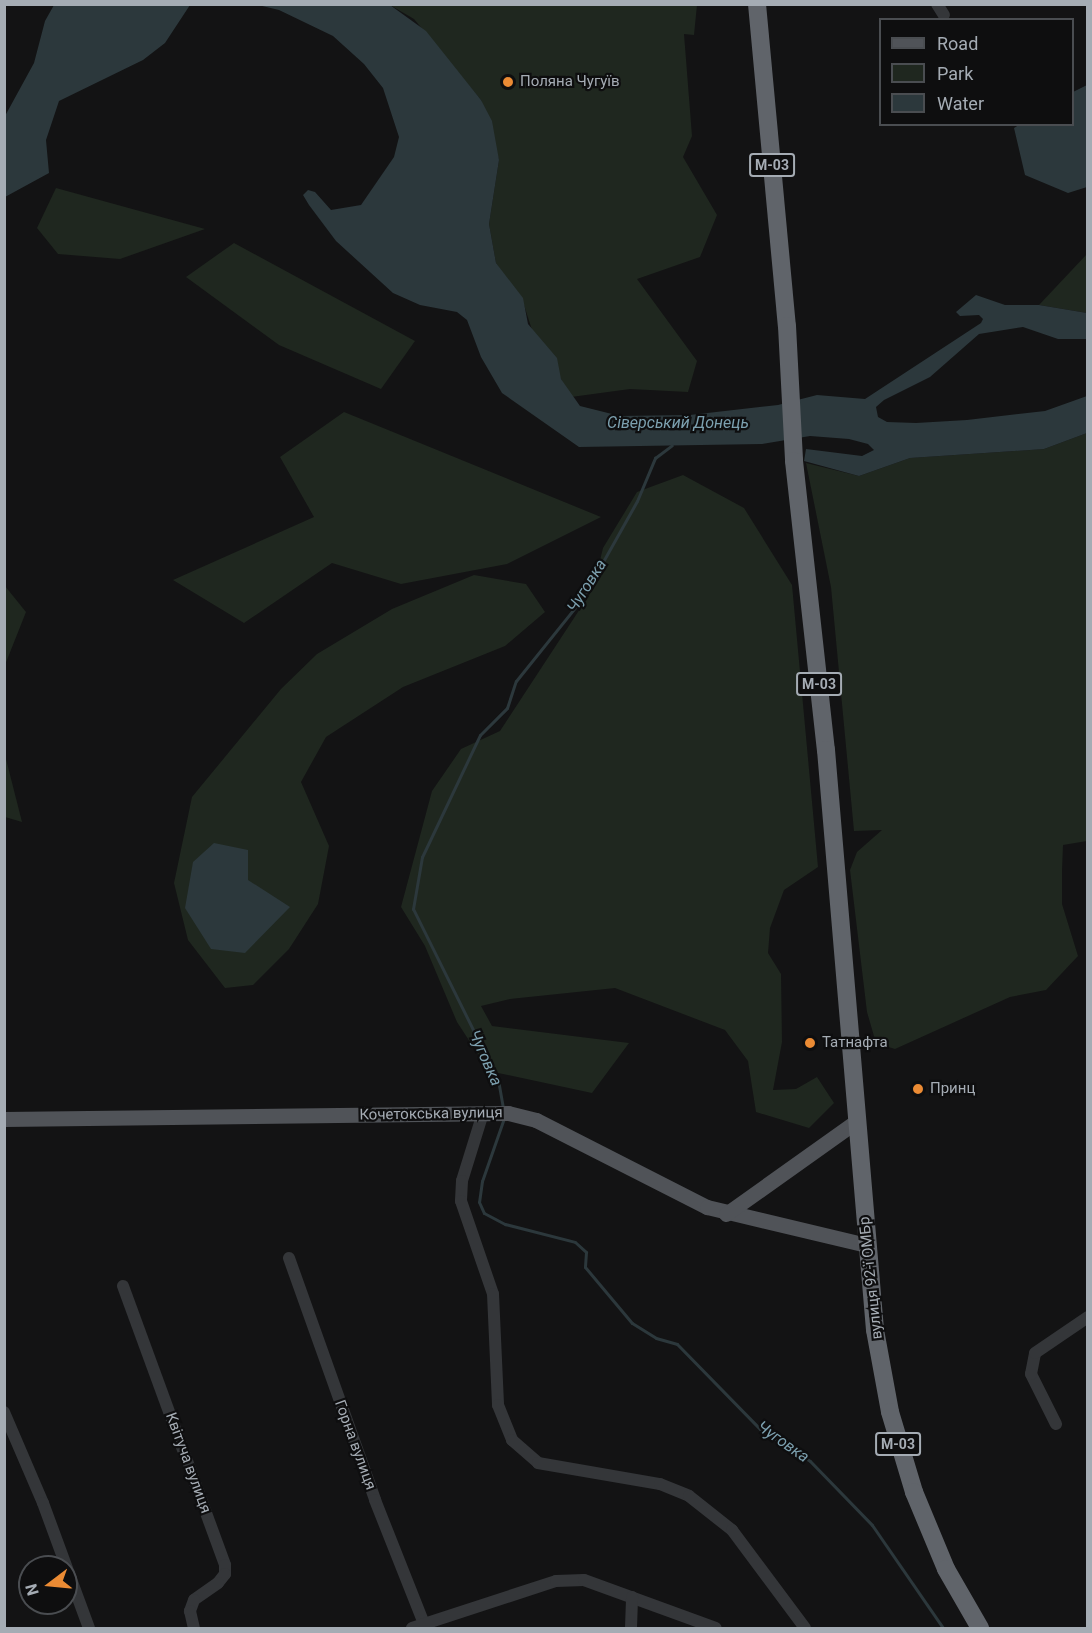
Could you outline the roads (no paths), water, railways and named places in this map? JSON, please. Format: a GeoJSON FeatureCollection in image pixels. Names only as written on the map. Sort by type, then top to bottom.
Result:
{"type":"FeatureCollection","features":[{"type":"Feature","properties":{"kind":"highway","name":"вулиця 92-ї ОМБр"},"geometry":{"type":"LineString","coordinates":[[757,4],[787,326],[788,385],[794,461],[839,908],[867,1245],[881,1371],[900,1452],[929,1531],[980,1629]]}},
{"type":"Feature","properties":{"kind":"main road","name":"Кочетокська вулиця"},"geometry":{"type":"LineString","coordinates":[[4,1119],[496,1113],[536,1120],[726,1214],[867,1245]]}},
{"type":"Feature","properties":{"kind":"main road"},"geometry":{"type":"LineString","coordinates":[[726,1214],[856,1121]]}},
{"type":"Feature","properties":{"kind":"street"},"geometry":{"type":"LineString","coordinates":[[496,1113],[462,1181],[461,1201],[494,1294],[498,1405],[512,1440],[538,1463],[660,1484],[689,1496],[732,1530],[805,1629]]}},
{"type":"Feature","properties":{"kind":"street","name":"Горна вулиця"},"geometry":{"type":"LineString","coordinates":[[289,1258],[422,1627]]}},
{"type":"Feature","properties":{"kind":"street","name":"Квітуча вулиця"},"geometry":{"type":"LineString","coordinates":[[123,1286],[225,1565],[225,1574],[218,1583],[194,1600],[190,1611],[194,1629]]}},
{"type":"Feature","properties":{"kind":"street"},"geometry":{"type":"LineString","coordinates":[[1056,1424],[1031,1374],[1035,1353],[1088,1317]]}},
{"type":"Feature","properties":{"kind":"street"},"geometry":{"type":"LineString","coordinates":[[4,1412],[44,1503],[89,1629]]}},
{"type":"Feature","properties":{"kind":"street"},"geometry":{"type":"LineString","coordinates":[[422,1627],[556,1581],[584,1580],[716,1629]]}},
{"type":"Feature","properties":{"kind":"street"},"geometry":{"type":"LineString","coordinates":[[630,1629],[632,1597]]}},
{"type":"Feature","properties":{"kind":"water"},"geometry":{"type":"Polygon","coordinates":[[[54,5],[190,5],[165,43],[143,60],[59,101],[46,140],[49,173],[5,197],[5,116],[34,63],[45,21],[54,5]]]}},
{"type":"Feature","properties":{"kind":"water","name":"Сіверський Донець"},"geometry":{"type":"Polygon","coordinates":[[[258,5],[390,5],[426,31],[481,100],[492,121],[499,160],[489,224],[496,263],[523,298],[528,324],[557,358],[561,379],[580,406],[620,416],[690,415],[778,405],[817,395],[865,399],[981,323],[983,319],[979,315],[960,316],[956,312],[976,295],[1005,305],[1039,305],[1087,313],[1087,339],[1058,339],[1023,327],[979,334],[930,377],[884,400],[876,407],[878,417],[887,422],[916,423],[967,420],[1045,411],[1087,396],[1087,433],[1044,449],[910,458],[859,476],[804,461],[806,449],[862,456],[874,450],[868,444],[849,439],[810,436],[762,444],[579,447],[502,393],[481,357],[467,320],[457,312],[420,305],[393,293],[336,241],[309,205],[303,195],[308,190],[315,192],[331,210],[361,205],[394,157],[399,137],[383,88],[364,64],[333,36],[279,10],[258,5]]]}},
{"type":"Feature","properties":{"kind":"water"},"geometry":{"type":"Polygon","coordinates":[[[1087,85],[1087,187],[1068,193],[1025,175],[1014,128],[1017,126],[1074,126],[1074,92],[1087,85]]]}},
{"type":"Feature","properties":{"kind":"water"},"geometry":{"type":"Polygon","coordinates":[[[214,843],[248,850],[248,880],[290,907],[245,953],[211,949],[185,908],[193,862],[214,843]]]}},
{"type":"Feature","properties":{"kind":"waterway","name":"Чуговка"},"geometry":{"type":"LineString","coordinates":[[503,1108],[498,1080],[413,909],[422,857],[480,735],[507,708],[516,681],[582,599],[637,501],[655,458],[672,445]]}},
{"type":"Feature","properties":{"kind":"waterway","name":"Чуговка"},"geometry":{"type":"LineString","coordinates":[[504,1118],[482,1181],[479,1202],[484,1213],[505,1224],[575,1242],[586,1252],[585,1267],[632,1323],[656,1338],[677,1344],[760,1429],[810,1461],[872,1525],[943,1628]]}},
{"type":"Feature","properties":{"kind":"place","name":"Поляна Чугуїв"},"geometry":{"type":"Point","coordinates":[508,82]}},
{"type":"Feature","properties":{"kind":"place","name":"Татнафта"},"geometry":{"type":"Point","coordinates":[810,1043]}},
{"type":"Feature","properties":{"kind":"place","name":"Принц"},"geometry":{"type":"Point","coordinates":[918,1089]}}]}
